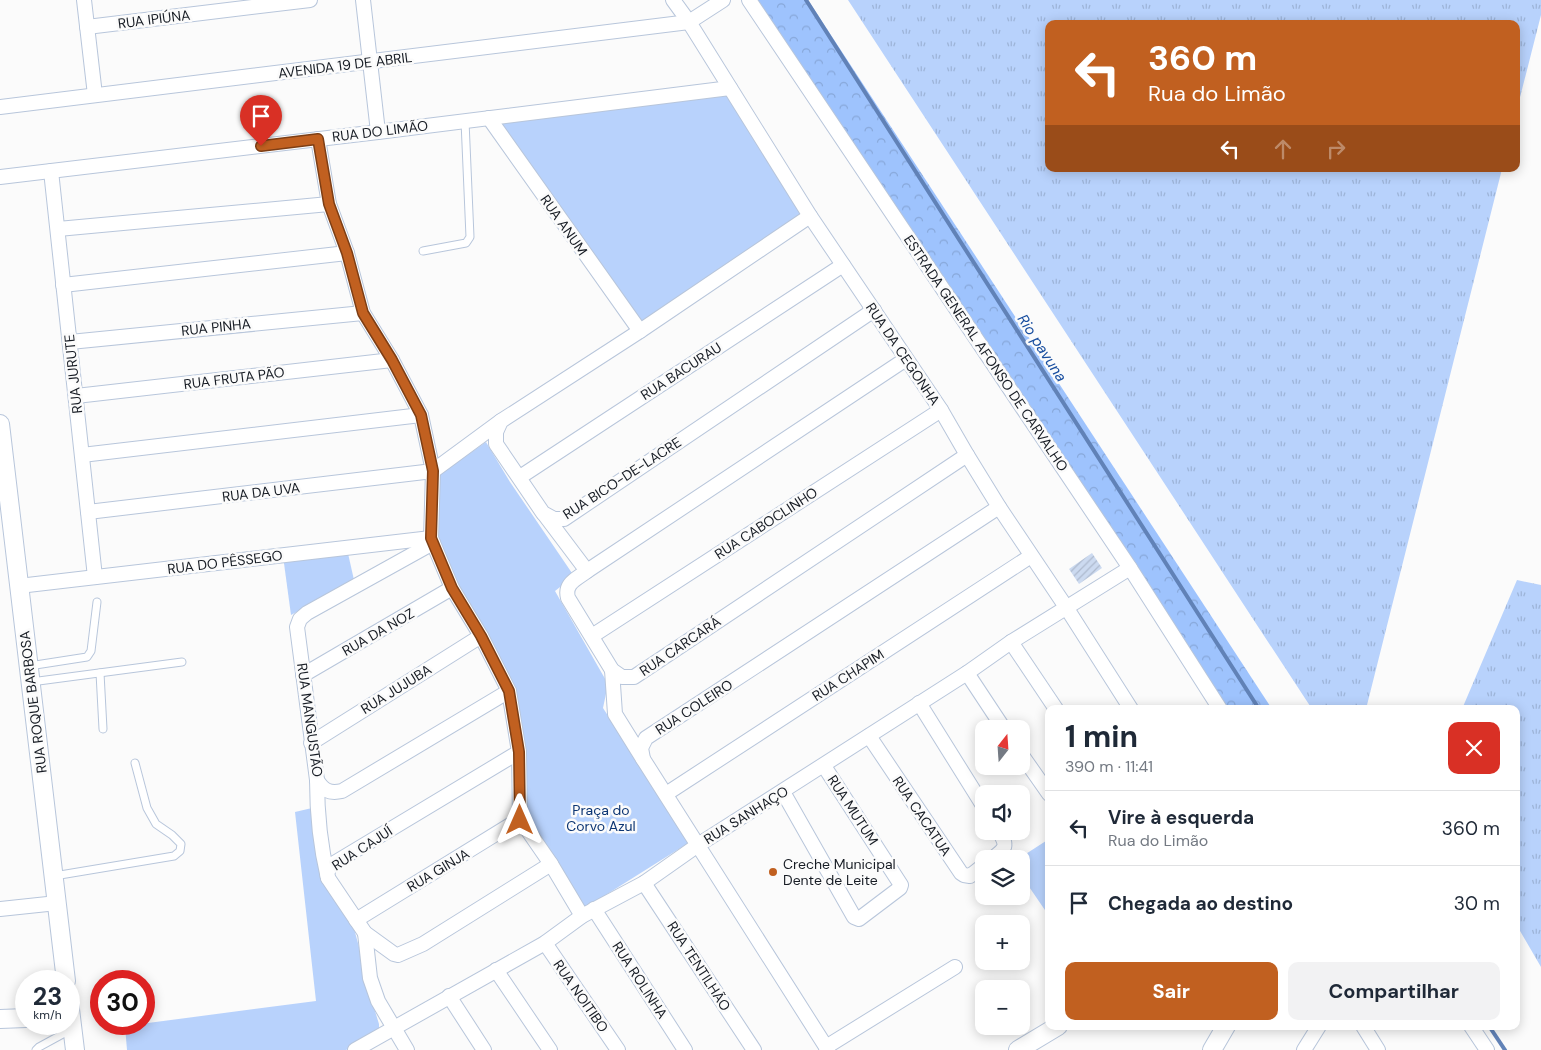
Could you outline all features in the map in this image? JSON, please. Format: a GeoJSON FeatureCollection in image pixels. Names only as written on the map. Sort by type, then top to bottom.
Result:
{"type":"FeatureCollection","features":[{"type":"Feature","properties":{"kind":"street"},"geometry":{"type":"LineString","coordinates":[[84,0],[95,95]]}},
{"type":"Feature","properties":{"kind":"street","name":"RUA IPIÚNA"},"geometry":{"type":"LineString","coordinates":[[87,27],[310,0]]}},
{"type":"Feature","properties":{"kind":"street"},"geometry":{"type":"LineString","coordinates":[[363,0],[378,132]]}},
{"type":"Feature","properties":{"kind":"street","name":"RUA DA CEGONHA"},"geometry":{"type":"LineString","coordinates":[[673,0],[689,22],[810,216],[941,410],[999,507],[1066,606],[1128,705]]}},
{"type":"Feature","properties":{"kind":"street"},"geometry":{"type":"LineString","coordinates":[[689,22],[723,0]]}},
{"type":"Feature","properties":{"kind":"street","name":"ESTRADA GENERAL AFONSO DE CARVALHO"},"geometry":{"type":"LineString","coordinates":[[749,0],[1130,568],[1217,705]]}},
{"type":"Feature","properties":{"kind":"street","name":"AVENIDA 19 DE ABRIL"},"geometry":{"type":"LineString","coordinates":[[0,107],[689,22]]}},
{"type":"Feature","properties":{"kind":"street","name":"RUA DO LIMÃO"},"geometry":{"type":"LineString","coordinates":[[0,177],[730,88]]}},
{"type":"Feature","properties":{"kind":"street","name":"RUA ANUM"},"geometry":{"type":"LineString","coordinates":[[489,118],[640,331]]}},
{"type":"Feature","properties":{"kind":"street"},"geometry":{"type":"LineString","coordinates":[[318,139],[329,204],[347,253],[363,313],[392,360],[421,415],[433,471],[432,540],[452,588],[481,636],[509,691],[519,752],[520,820]]}},
{"type":"Feature","properties":{"kind":"street","name":"RUA JURUTE"},"geometry":{"type":"LineString","coordinates":[[51,171],[95,577]]}},
{"type":"Feature","properties":{"kind":"street"},"geometry":{"type":"LineString","coordinates":[[58,229],[329,204]]}},
{"type":"Feature","properties":{"kind":"street"},"geometry":{"type":"LineString","coordinates":[[433,471],[501,421],[640,331],[810,216]]}},
{"type":"Feature","properties":{"kind":"street"},"geometry":{"type":"LineString","coordinates":[[63,285],[347,253]]}},
{"type":"Feature","properties":{"kind":"street","name":"RUA BACURAU"},"geometry":{"type":"LineString","coordinates":[[520,477],[843,265]]}},
{"type":"Feature","properties":{"kind":"street","name":"RUA BICO-DE-LACRE"},"geometry":{"type":"LineString","coordinates":[[501,421],[496,432],[496,444],[543,513],[554,518],[564,519],[874,310]]}},
{"type":"Feature","properties":{"kind":"street","name":"RUA PINHA"},"geometry":{"type":"LineString","coordinates":[[70,342],[363,313]]}},
{"type":"Feature","properties":{"kind":"street"},"geometry":{"type":"LineString","coordinates":[[906,358],[587,571],[568,586],[566,590],[568,598],[612,670],[615,714],[827,1048],[955,967]]}},
{"type":"Feature","properties":{"kind":"street","name":"RUA FRUTA PÃO"},"geometry":{"type":"LineString","coordinates":[[76,396],[392,360]]}},
{"type":"Feature","properties":{"kind":"street","name":"RUA CABOCLINHO"},"geometry":{"type":"LineString","coordinates":[[592,636],[941,410]]}},
{"type":"Feature","properties":{"kind":"street"},"geometry":{"type":"LineString","coordinates":[[82,455],[421,415]]}},
{"type":"Feature","properties":{"kind":"street","name":"RUA ROQUE BARBOSA"},"geometry":{"type":"LineString","coordinates":[[0,424],[6,520],[19,586],[65,970]]}},
{"type":"Feature","properties":{"kind":"street","name":"RUA CARCARÁ"},"geometry":{"type":"LineString","coordinates":[[612,670],[622,677],[634,677],[967,456]]}},
{"type":"Feature","properties":{"kind":"street","name":"RUA DA UVA"},"geometry":{"type":"LineString","coordinates":[[88,512],[433,471]]}},
{"type":"Feature","properties":{"kind":"street","name":"RUA COLEIRO"},"geometry":{"type":"LineString","coordinates":[[642,758],[641,748],[646,738],[999,507]]}},
{"type":"Feature","properties":{"kind":"street"},"geometry":{"type":"LineString","coordinates":[[543,513],[587,571]]}},
{"type":"Feature","properties":{"kind":"street","name":"RUA DO PÊSSEGO"},"geometry":{"type":"LineString","coordinates":[[19,586],[432,540]]}},
{"type":"Feature","properties":{"kind":"street","name":"RUA MANGUSTÃO"},"geometry":{"type":"LineString","coordinates":[[432,540],[307,613],[300,619],[298,627],[316,780],[327,791],[342,791],[509,691]]}},
{"type":"Feature","properties":{"kind":"street","name":"RUA CHAPIM"},"geometry":{"type":"LineString","coordinates":[[666,794],[1031,556]]}},
{"type":"Feature","properties":{"kind":"street","name":"RUA SANHAÇO"},"geometry":{"type":"LineString","coordinates":[[355,1050],[544,942],[588,913],[644,883],[698,845],[824,766],[1066,606],[1130,568]]}},
{"type":"Feature","properties":{"kind":"street","name":"RUA DA NOZ"},"geometry":{"type":"LineString","coordinates":[[303,675],[452,588]]}},
{"type":"Feature","properties":{"kind":"street","name":"RUA JUJUBA"},"geometry":{"type":"LineString","coordinates":[[311,743],[481,636]]}},
{"type":"Feature","properties":{"kind":"street"},"geometry":{"type":"LineString","coordinates":[[1011,642],[1053,705]]}},
{"type":"Feature","properties":{"kind":"street"},"geometry":{"type":"LineString","coordinates":[[967,673],[998,720]]}},
{"type":"Feature","properties":{"kind":"street"},"geometry":{"type":"LineString","coordinates":[[920,703],[975,792]]}},
{"type":"Feature","properties":{"kind":"street","name":"RUA CACATUA"},"geometry":{"type":"LineString","coordinates":[[869,736],[961,873],[970,876],[975,872]]}},
{"type":"Feature","properties":{"kind":"street","name":"RUA CAJUÍ"},"geometry":{"type":"LineString","coordinates":[[519,752],[331,865],[327,873],[328,878],[365,934],[398,955],[423,944],[552,864]]}},
{"type":"Feature","properties":{"kind":"street","name":"RUA MUTUM"},"geometry":{"type":"LineString","coordinates":[[783,792],[854,917],[859,919],[900,888],[901,885],[824,766]]}},
{"type":"Feature","properties":{"kind":"street"},"geometry":{"type":"LineString","coordinates":[[1030,767],[1045,788]]}},
{"type":"Feature","properties":{"kind":"street"},"geometry":{"type":"LineString","coordinates":[[316,780],[317,815],[328,878]]}},
{"type":"Feature","properties":{"kind":"street","name":"RUA ROLINHA"},"geometry":{"type":"LineString","coordinates":[[520,820],[685,1050]]}},
{"type":"Feature","properties":{"kind":"street","name":"RUA GINJA"},"geometry":{"type":"LineString","coordinates":[[356,920],[520,820]]}},
{"type":"Feature","properties":{"kind":"street","name":"RUA TENTILHÃO"},"geometry":{"type":"LineString","coordinates":[[644,883],[754,1050]]}},
{"type":"Feature","properties":{"kind":"street"},"geometry":{"type":"LineString","coordinates":[[0,909],[57,903]]}},
{"type":"Feature","properties":{"kind":"street"},"geometry":{"type":"LineString","coordinates":[[365,934],[370,978],[378,1001],[407,1050]]}},
{"type":"Feature","properties":{"kind":"street","name":"RUA NOITIBO"},"geometry":{"type":"LineString","coordinates":[[544,942],[618,1050]]}},
{"type":"Feature","properties":{"kind":"street"},"geometry":{"type":"LineString","coordinates":[[496,970],[550,1050]]}},
{"type":"Feature","properties":{"kind":"street"},"geometry":{"type":"LineString","coordinates":[[449,996],[484,1050]]}},
{"type":"Feature","properties":{"kind":"street"},"geometry":{"type":"LineString","coordinates":[[0,1019],[15,1018]]}},
{"type":"Feature","properties":{"kind":"street"},"geometry":{"type":"LineString","coordinates":[[1018,1050],[1051,1030]]}},
{"type":"Feature","properties":{"kind":"street"},"geometry":{"type":"LineString","coordinates":[[1212,1050],[1224,1030]]}},
{"type":"Feature","properties":{"kind":"street"},"geometry":{"type":"LineString","coordinates":[[1304,1050],[1316,1030]]}},
{"type":"Feature","properties":{"kind":"street"},"geometry":{"type":"LineString","coordinates":[[1366,1030],[1378,1050]]}},
{"type":"Feature","properties":{"kind":"street"},"geometry":{"type":"LineString","coordinates":[[1474,1030],[1487,1050]]}},
{"type":"Feature","properties":{"kind":"street"},"geometry":{"type":"LineString","coordinates":[[73,1035],[75,1050]]}},
{"type":"Feature","properties":{"kind":"lane"},"geometry":{"type":"LineString","coordinates":[[422,250],[466,244],[470,237],[465,121]]}},
{"type":"Feature","properties":{"kind":"lane"},"geometry":{"type":"LineString","coordinates":[[30,674],[87,657],[91,650],[97,602]]}},
{"type":"Feature","properties":{"kind":"lane"},"geometry":{"type":"LineString","coordinates":[[30,674],[100,673],[182,662]]}},
{"type":"Feature","properties":{"kind":"lane"},"geometry":{"type":"LineString","coordinates":[[100,673],[103,729]]}},
{"type":"Feature","properties":{"kind":"lane"},"geometry":{"type":"LineString","coordinates":[[54,876],[174,856],[180,851],[181,844],[156,824],[147,808],[135,763]]}},
{"type":"Feature","properties":{"kind":"lane"},"geometry":{"type":"LineString","coordinates":[[36,1050],[51,1035]]}},
{"type":"Feature","properties":{"kind":"green space"},"geometry":{"type":"Polygon","coordinates":[[[755,0],[808,0],[1269,705],[1224,705],[755,0]]]}},
{"type":"Feature","properties":{"kind":"green space"},"geometry":{"type":"Polygon","coordinates":[[[848,0],[1541,0],[1541,15],[1520,97],[1520,20],[1045,20],[1045,172],[1501,172],[1367,705],[1309,705],[848,0]]]}},
{"type":"Feature","properties":{"kind":"green space"},"geometry":{"type":"Polygon","coordinates":[[[728,91],[806,217],[641,327],[496,121],[728,91]]]}},
{"type":"Feature","properties":{"kind":"green space","name":"Praça do Corvo Azul"},"geometry":{"type":"Polygon","coordinates":[[[486,442],[510,482],[574,576],[555,591],[608,684],[603,708],[690,842],[585,908],[527,818],[524,796],[524,739],[515,687],[492,641],[467,601],[439,544],[437,534],[439,475],[486,442]]]}},
{"type":"Feature","properties":{"kind":"green space"},"geometry":{"type":"Polygon","coordinates":[[[347,549],[354,580],[291,615],[283,556],[347,549]]]}},
{"type":"Feature","properties":{"kind":"green space"},"geometry":{"type":"Polygon","coordinates":[[[1517,580],[1541,585],[1541,967],[1520,931],[1520,705],[1464,705],[1517,580]]]}},
{"type":"Feature","properties":{"kind":"green space"},"geometry":{"type":"Polygon","coordinates":[[[312,808],[323,874],[352,921],[366,982],[379,1024],[379,1031],[346,1050],[127,1050],[126,1035],[155,1035],[155,1022],[316,1001],[295,812],[312,808]]]}},
{"type":"Feature","properties":{"kind":"green space"},"geometry":{"type":"Polygon","coordinates":[[[1045,842],[1045,910],[1030,888],[1030,851],[1045,842]]]}},
{"type":"Feature","properties":{"kind":"building"},"geometry":{"type":"Polygon","coordinates":[[[1092,553],[1102,568],[1079,584],[1069,569],[1092,553]]]}},
{"type":"Feature","properties":{"kind":"waterway","name":"Rio pavuna"},"geometry":{"type":"LineString","coordinates":[[806,0],[1256,705]]}},
{"type":"Feature","properties":{"kind":"waterway","name":"Rio pavuna"},"geometry":{"type":"LineString","coordinates":[[1492,1030],[1505,1050]]}},
{"type":"Feature","properties":{"kind":"place","name":"Creche Municipal Dente de Leite"},"geometry":{"type":"Point","coordinates":[773,872]}},
{"type":"Feature","properties":{"kind":"route"},"geometry":{"type":"LineString","coordinates":[[261,146],[318,139],[329,204],[347,253],[363,313],[392,360],[421,415],[433,471],[431,538],[452,588],[481,636],[509,691],[519,752],[520,820]]}}]}
